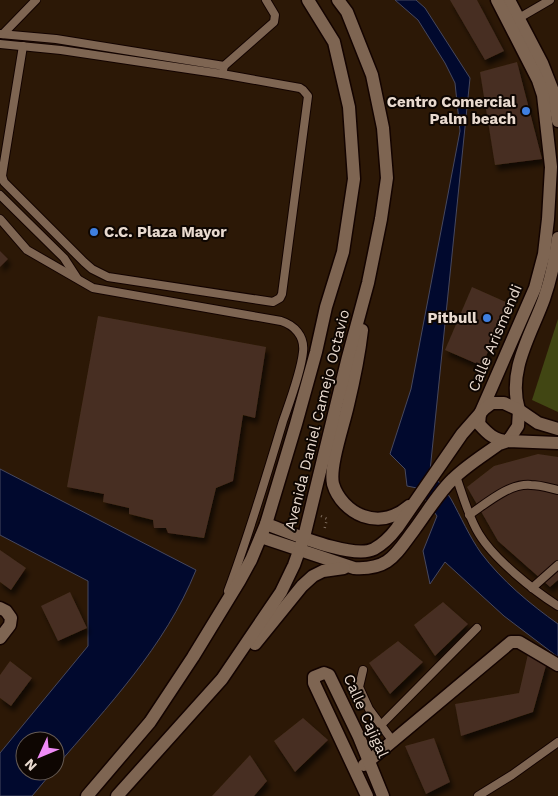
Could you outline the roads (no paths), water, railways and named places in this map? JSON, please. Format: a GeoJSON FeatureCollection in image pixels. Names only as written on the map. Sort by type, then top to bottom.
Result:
{"type":"FeatureCollection","features":[{"type":"Feature","properties":{"kind":"street","name":"Avenida Daniel Camejo Octavio"},"geometry":{"type":"LineString","coordinates":[[87,796],[150,722],[193,657],[240,580],[266,524],[316,352],[326,307],[343,252],[354,179],[349,107],[334,42],[308,0]]}},
{"type":"Feature","properties":{"kind":"street","name":"Avenida Daniel Camejo Octavio"},"geometry":{"type":"LineString","coordinates":[[117,796],[222,679],[281,592],[304,537],[362,306],[381,219],[387,178],[383,128],[372,75],[347,12],[338,0]]}},
{"type":"Feature","properties":{"kind":"street","name":"Calle Arismendi"},"geometry":{"type":"LineString","coordinates":[[266,524],[340,549],[362,552],[374,550],[398,528],[462,434],[480,414],[535,288],[544,254],[551,167],[551,92],[538,80],[497,0]]}},
{"type":"Feature","properties":{"kind":"street","name":"Calle Arismendi"},"geometry":{"type":"LineString","coordinates":[[509,0],[542,64],[558,121]]}},
{"type":"Feature","properties":{"kind":"street","name":"Calle Arismendi"},"geometry":{"type":"LineString","coordinates":[[519,410],[514,390],[516,375],[521,356],[545,296],[558,238]]}},
{"type":"Feature","properties":{"kind":"street"},"geometry":{"type":"LineString","coordinates":[[362,306],[358,365],[335,458],[333,482],[336,493],[350,509],[372,519],[389,517],[402,512],[417,499]]}},
{"type":"Feature","properties":{"kind":"street"},"geometry":{"type":"LineString","coordinates":[[558,429],[538,423],[519,410],[498,402],[484,408],[480,414],[478,424],[501,441],[558,443]]}},
{"type":"Feature","properties":{"kind":"street"},"geometry":{"type":"LineString","coordinates":[[222,679],[272,625],[302,586],[313,576],[323,570],[332,568],[368,569],[391,559],[402,548],[454,477],[499,444],[508,440],[518,426],[519,410]]}},
{"type":"Feature","properties":{"kind":"street"},"geometry":{"type":"LineString","coordinates":[[261,537],[354,568]]}},
{"type":"Feature","properties":{"kind":"street"},"geometry":{"type":"LineString","coordinates":[[0,608],[6,611],[11,618],[10,625],[0,638]]}},
{"type":"Feature","properties":{"kind":"street"},"geometry":{"type":"LineString","coordinates":[[356,772],[511,642],[519,642],[558,665]]}},
{"type":"Feature","properties":{"kind":"street","name":"Calle Cajigal"},"geometry":{"type":"LineString","coordinates":[[367,796],[314,683],[314,677],[318,674],[324,673],[329,675],[360,737],[368,762],[383,796]]}},
{"type":"Feature","properties":{"kind":"lane"},"geometry":{"type":"LineString","coordinates":[[2,34],[36,0]]}},
{"type":"Feature","properties":{"kind":"lane"},"geometry":{"type":"LineString","coordinates":[[223,70],[274,22],[275,14],[266,0]]}},
{"type":"Feature","properties":{"kind":"lane"},"geometry":{"type":"LineString","coordinates":[[519,18],[550,0]]}},
{"type":"Feature","properties":{"kind":"lane"},"geometry":{"type":"LineString","coordinates":[[2,34],[56,40],[223,70],[300,88],[306,92],[308,96],[282,294],[277,301],[270,303],[108,277],[84,262],[2,180],[23,46]]}},
{"type":"Feature","properties":{"kind":"lane"},"geometry":{"type":"LineString","coordinates":[[0,44],[223,70]]}},
{"type":"Feature","properties":{"kind":"lane"},"geometry":{"type":"LineString","coordinates":[[0,195],[64,258],[78,279]]}},
{"type":"Feature","properties":{"kind":"lane"},"geometry":{"type":"LineString","coordinates":[[0,219],[27,250],[93,288],[184,303],[290,324],[302,339],[304,351],[260,500],[220,612]]}},
{"type":"Feature","properties":{"kind":"lane"},"geometry":{"type":"LineString","coordinates":[[184,303],[186,289]]}},
{"type":"Feature","properties":{"kind":"lane"},"geometry":{"type":"LineString","coordinates":[[454,477],[469,515],[486,544],[532,588],[558,606]]}},
{"type":"Feature","properties":{"kind":"lane"},"geometry":{"type":"LineString","coordinates":[[469,515],[510,489],[521,485],[558,490]]}},
{"type":"Feature","properties":{"kind":"lane"},"geometry":{"type":"LineString","coordinates":[[532,588],[558,565]]}},
{"type":"Feature","properties":{"kind":"lane"},"geometry":{"type":"LineString","coordinates":[[381,725],[477,628]]}},
{"type":"Feature","properties":{"kind":"lane"},"geometry":{"type":"LineString","coordinates":[[363,670],[359,687],[369,709],[392,740]]}},
{"type":"Feature","properties":{"kind":"lane"},"geometry":{"type":"LineString","coordinates":[[478,796],[512,776],[558,742]]}},
{"type":"Feature","properties":{"kind":"water"},"geometry":{"type":"Polygon","coordinates":[[[395,0],[416,0],[425,8],[470,78],[430,471],[449,495],[473,540],[489,563],[517,592],[558,624],[558,657],[504,616],[445,562],[430,584],[423,551],[437,516],[417,488],[407,486],[405,469],[390,454],[411,389],[460,131],[455,83],[445,63],[418,20],[395,0]]]}},
{"type":"Feature","properties":{"kind":"water"},"geometry":{"type":"Polygon","coordinates":[[[0,469],[196,570],[168,625],[151,650],[114,699],[65,756],[65,731],[18,731],[88,646],[88,581],[0,535],[0,469]]]}},
{"type":"Feature","properties":{"kind":"water"},"geometry":{"type":"Polygon","coordinates":[[[15,735],[15,781],[45,781],[32,796],[0,796],[0,753],[15,735]]]}},
{"type":"Feature","properties":{"kind":"place","name":"Centro Comercial Palm beach"},"geometry":{"type":"Point","coordinates":[526,111]}},
{"type":"Feature","properties":{"kind":"place","name":"C.C. Plaza Mayor"},"geometry":{"type":"Point","coordinates":[94,232]}},
{"type":"Feature","properties":{"kind":"place","name":"Pitbull"},"geometry":{"type":"Point","coordinates":[487,318]}}]}
